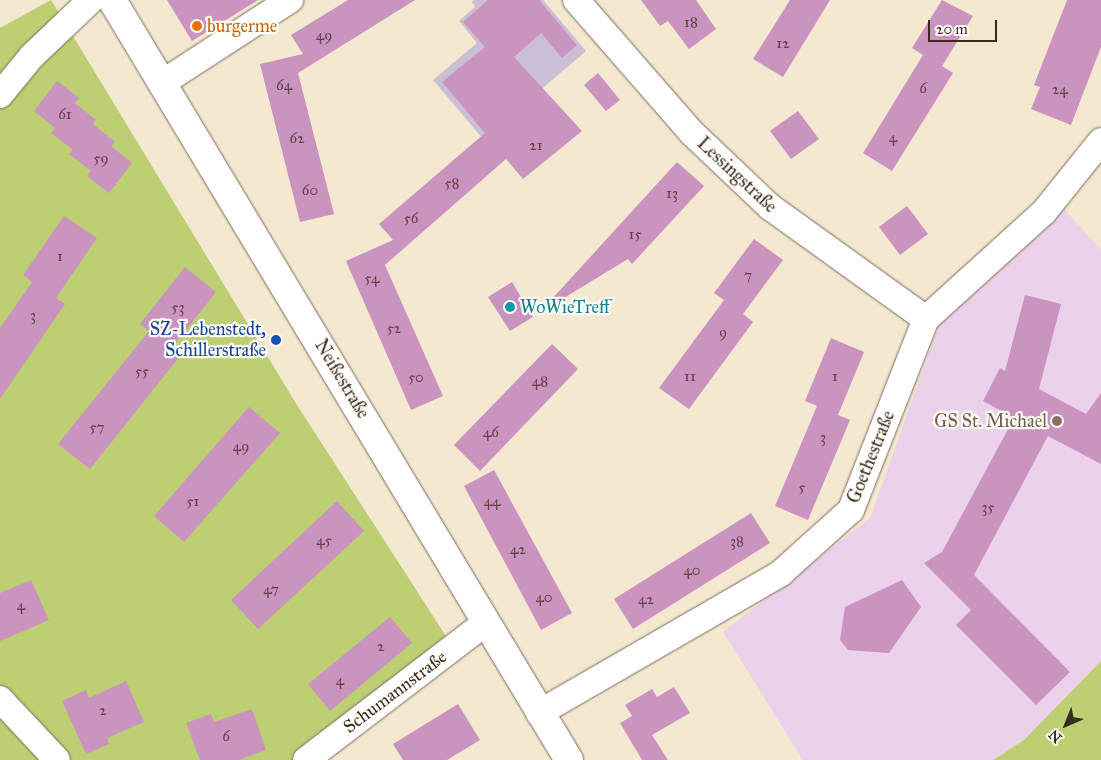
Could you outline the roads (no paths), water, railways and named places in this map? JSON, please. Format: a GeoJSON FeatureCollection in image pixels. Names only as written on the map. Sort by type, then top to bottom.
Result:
{"type":"FeatureCollection","features":[{"type":"Feature","properties":{"kind":"street"},"geometry":{"type":"LineString","coordinates":[[0,95],[32,56],[91,0]]}},
{"type":"Feature","properties":{"kind":"street","name":"Neißestraße"},"geometry":{"type":"LineString","coordinates":[[112,0],[346,386],[485,623],[569,760]]}},
{"type":"Feature","properties":{"kind":"street"},"geometry":{"type":"LineString","coordinates":[[162,83],[290,0]]}},
{"type":"Feature","properties":{"kind":"street","name":"Lessingstraße"},"geometry":{"type":"LineString","coordinates":[[576,0],[692,133],[770,207],[926,319]]}},
{"type":"Feature","properties":{"kind":"street","name":"Goethestraße"},"geometry":{"type":"LineString","coordinates":[[539,713],[781,573],[850,510],[926,319],[1044,212],[1101,141]]}},
{"type":"Feature","properties":{"kind":"street","name":"Schumannstraße"},"geometry":{"type":"LineString","coordinates":[[306,760],[485,623]]}},
{"type":"Feature","properties":{"kind":"street"},"geometry":{"type":"LineString","coordinates":[[0,700],[57,760]]}},
{"type":"Feature","properties":{"kind":"place","name":"burgerme"},"geometry":{"type":"Point","coordinates":[197,26]}},
{"type":"Feature","properties":{"kind":"place","name":"WoWieTreff"},"geometry":{"type":"Point","coordinates":[510,307]}},
{"type":"Feature","properties":{"kind":"place","name":"SZ-Lebenstedt, Schillerstraße"},"geometry":{"type":"Point","coordinates":[276,340]}},
{"type":"Feature","properties":{"kind":"place","name":"GS St. Michael"},"geometry":{"type":"Point","coordinates":[1057,421]}}]}
